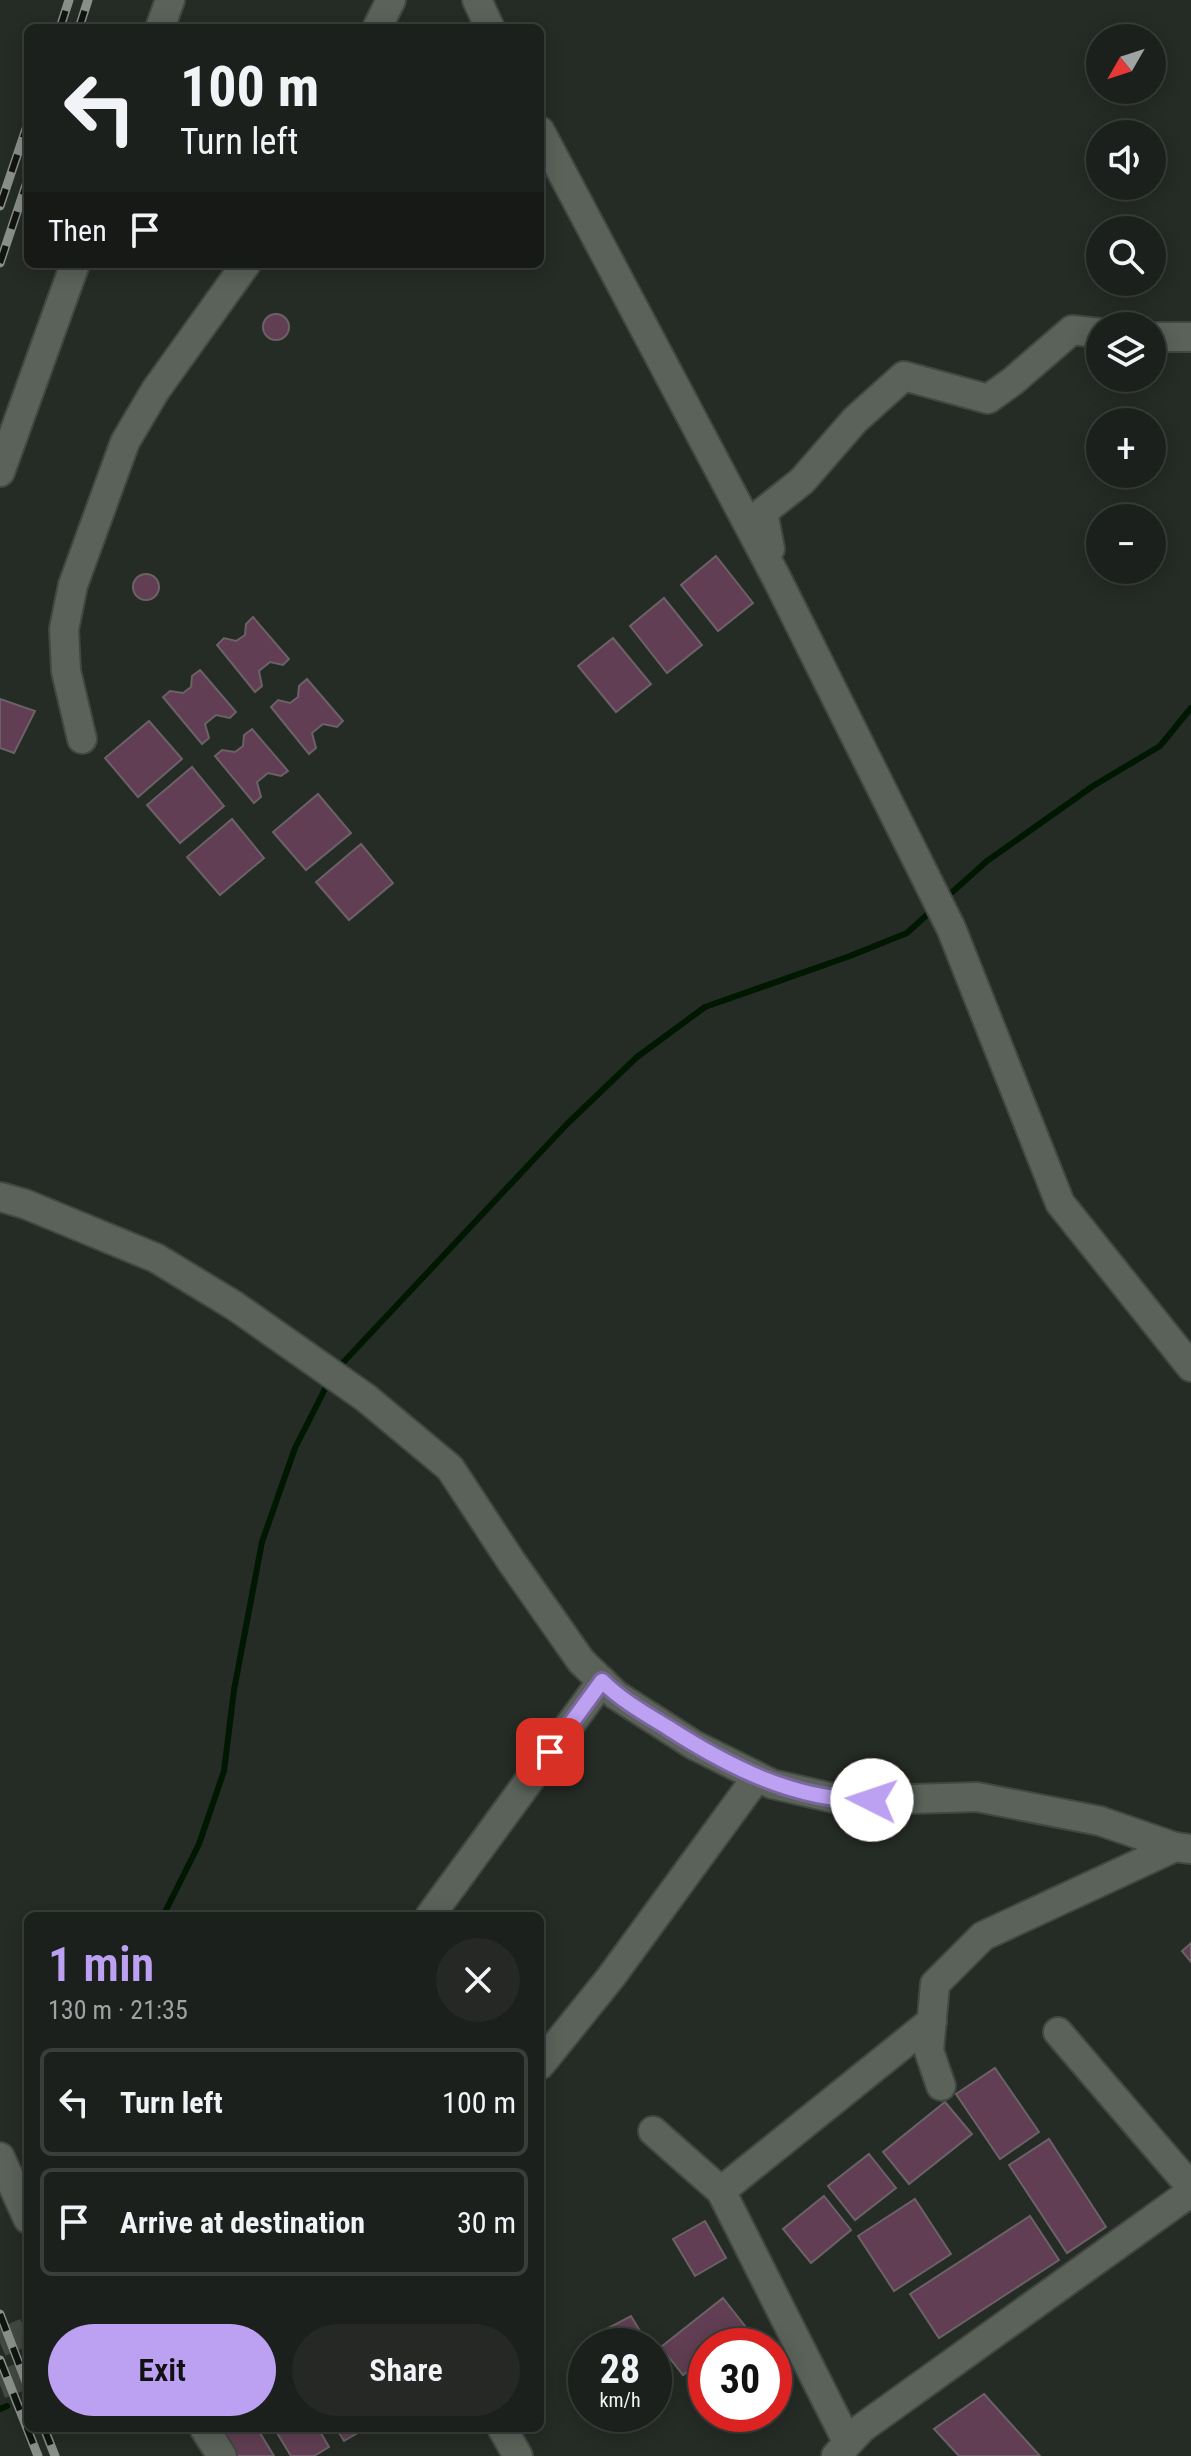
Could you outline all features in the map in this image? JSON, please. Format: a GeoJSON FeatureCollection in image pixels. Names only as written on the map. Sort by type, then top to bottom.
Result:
{"type":"FeatureCollection","features":[{"type":"Feature","properties":{"kind":"street"},"geometry":{"type":"LineString","coordinates":[[161,24],[170,0]]}},
{"type":"Feature","properties":{"kind":"street"},"geometry":{"type":"LineString","coordinates":[[379,24],[391,0]]}},
{"type":"Feature","properties":{"kind":"street"},"geometry":{"type":"LineString","coordinates":[[477,0],[488,24]]}},
{"type":"Feature","properties":{"kind":"street"},"geometry":{"type":"LineString","coordinates":[[544,139],[776,577],[951,928],[1060,1203],[1191,1367]]}},
{"type":"Feature","properties":{"kind":"street"},"geometry":{"type":"LineString","coordinates":[[0,472],[74,268]]}},
{"type":"Feature","properties":{"kind":"street"},"geometry":{"type":"LineString","coordinates":[[82,739],[66,671],[64,629],[73,585],[125,442],[155,391],[243,268]]}},
{"type":"Feature","properties":{"kind":"street"},"geometry":{"type":"LineString","coordinates":[[776,577],[763,512],[802,481],[855,420],[904,376],[988,399],[1072,330],[1086,332]]}},
{"type":"Feature","properties":{"kind":"street"},"geometry":{"type":"LineString","coordinates":[[1166,337],[1191,337]]}},
{"type":"Feature","properties":{"kind":"street"},"geometry":{"type":"LineString","coordinates":[[0,1197],[25,1204],[156,1258],[235,1306],[366,1398],[450,1468],[581,1661],[616,1695],[694,1745],[772,1784],[846,1801],[977,1797],[1100,1821],[1183,1848]]}},
{"type":"Feature","properties":{"kind":"street"},"geometry":{"type":"LineString","coordinates":[[433,1912],[602,1681]]}},
{"type":"Feature","properties":{"kind":"street"},"geometry":{"type":"LineString","coordinates":[[544,2060],[611,1977],[757,1777]]}},
{"type":"Feature","properties":{"kind":"street"},"geometry":{"type":"LineString","coordinates":[[941,2086],[929,2051],[935,1984],[983,1936],[1183,1848]]}},
{"type":"Feature","properties":{"kind":"street"},"geometry":{"type":"LineString","coordinates":[[721,2191],[932,2021]]}},
{"type":"Feature","properties":{"kind":"street"},"geometry":{"type":"LineString","coordinates":[[653,2131],[721,2191],[842,2449],[862,2428],[1191,2189],[1058,2032]]}},
{"type":"Feature","properties":{"kind":"street"},"geometry":{"type":"LineString","coordinates":[[0,2157],[24,2210]]}},
{"type":"Feature","properties":{"kind":"street"},"geometry":{"type":"LineString","coordinates":[[207,2432],[222,2456]]}},
{"type":"Feature","properties":{"kind":"street"},"geometry":{"type":"LineString","coordinates":[[504,2432],[518,2456]]}},
{"type":"Feature","properties":{"kind":"building"},"geometry":{"type":"Polygon","coordinates":[[[276,314],[285,318],[289,327],[285,336],[276,340],[267,336],[263,327],[267,318],[276,314]]]}},
{"type":"Feature","properties":{"kind":"building"},"geometry":{"type":"Polygon","coordinates":[[[716,556],[753,603],[718,631],[681,585],[716,556]]]}},
{"type":"Feature","properties":{"kind":"building"},"geometry":{"type":"Polygon","coordinates":[[[146,574],[155,578],[159,587],[155,596],[146,600],[137,596],[133,587],[137,578],[146,574]]]}},
{"type":"Feature","properties":{"kind":"building"},"geometry":{"type":"Polygon","coordinates":[[[664,598],[702,645],[667,673],[630,626],[664,598]]]}},
{"type":"Feature","properties":{"kind":"building"},"geometry":{"type":"Polygon","coordinates":[[[253,617],[289,659],[283,665],[270,662],[259,671],[262,686],[255,692],[217,645],[224,638],[236,641],[245,635],[246,624],[253,617]]]}},
{"type":"Feature","properties":{"kind":"building"},"geometry":{"type":"Polygon","coordinates":[[[613,638],[651,684],[616,712],[578,666],[613,638]]]}},
{"type":"Feature","properties":{"kind":"building"},"geometry":{"type":"Polygon","coordinates":[[[200,670],[236,712],[230,718],[216,715],[205,724],[209,738],[202,744],[163,697],[170,691],[183,693],[191,687],[192,676],[200,670]]]}},
{"type":"Feature","properties":{"kind":"building"},"geometry":{"type":"Polygon","coordinates":[[[307,679],[343,721],[337,727],[323,724],[312,733],[316,748],[309,754],[271,707],[278,700],[290,703],[298,697],[299,686],[307,679]]]}},
{"type":"Feature","properties":{"kind":"building"},"geometry":{"type":"Polygon","coordinates":[[[0,699],[35,711],[14,753],[0,748],[0,699]]]}},
{"type":"Feature","properties":{"kind":"building"},"geometry":{"type":"Polygon","coordinates":[[[149,721],[182,759],[138,797],[105,758],[149,721]]]}},
{"type":"Feature","properties":{"kind":"building"},"geometry":{"type":"Polygon","coordinates":[[[252,729],[288,771],[281,776],[268,773],[257,782],[261,797],[254,803],[215,756],[222,750],[235,752],[243,746],[244,735],[252,729]]]}},
{"type":"Feature","properties":{"kind":"building"},"geometry":{"type":"Polygon","coordinates":[[[192,767],[224,806],[180,843],[147,805],[192,767]]]}},
{"type":"Feature","properties":{"kind":"building"},"geometry":{"type":"Polygon","coordinates":[[[318,794],[351,833],[306,870],[273,832],[318,794]]]}},
{"type":"Feature","properties":{"kind":"building"},"geometry":{"type":"Polygon","coordinates":[[[232,819],[264,858],[220,895],[187,857],[232,819]]]}},
{"type":"Feature","properties":{"kind":"building"},"geometry":{"type":"Polygon","coordinates":[[[361,844],[393,883],[349,920],[316,882],[361,844]]]}},
{"type":"Feature","properties":{"kind":"building"},"geometry":{"type":"Polygon","coordinates":[[[1191,1943],[1191,1962],[1182,1951],[1191,1943]]]}},
{"type":"Feature","properties":{"kind":"building"},"geometry":{"type":"Polygon","coordinates":[[[995,2068],[1039,2132],[1000,2159],[956,2094],[995,2068]]]}},
{"type":"Feature","properties":{"kind":"building"},"geometry":{"type":"Polygon","coordinates":[[[945,2102],[972,2134],[909,2184],[883,2152],[945,2102]]]}},
{"type":"Feature","properties":{"kind":"building"},"geometry":{"type":"Polygon","coordinates":[[[1049,2139],[1106,2227],[1067,2253],[1009,2165],[1049,2139]]]}},
{"type":"Feature","properties":{"kind":"building"},"geometry":{"type":"Polygon","coordinates":[[[869,2154],[896,2188],[855,2220],[828,2186],[869,2154]]]}},
{"type":"Feature","properties":{"kind":"building"},"geometry":{"type":"Polygon","coordinates":[[[824,2196],[851,2230],[811,2263],[783,2229],[824,2196]]]}},
{"type":"Feature","properties":{"kind":"building"},"geometry":{"type":"Polygon","coordinates":[[[915,2199],[951,2254],[894,2291],[858,2236],[915,2199]]]}},
{"type":"Feature","properties":{"kind":"building"},"geometry":{"type":"Polygon","coordinates":[[[1030,2216],[1059,2260],[939,2338],[910,2294],[1030,2216]]]}},
{"type":"Feature","properties":{"kind":"building"},"geometry":{"type":"Polygon","coordinates":[[[705,2221],[726,2258],[695,2276],[673,2239],[705,2221]]]}},
{"type":"Feature","properties":{"kind":"building"},"geometry":{"type":"Polygon","coordinates":[[[723,2298],[745,2326],[688,2328],[688,2371],[683,2375],[672,2361],[672,2338],[723,2298]]]}},
{"type":"Feature","properties":{"kind":"building"},"geometry":{"type":"Polygon","coordinates":[[[631,2316],[638,2328],[608,2328],[631,2316]]]}},
{"type":"Feature","properties":{"kind":"building"},"geometry":{"type":"Polygon","coordinates":[[[984,2394],[1040,2456],[959,2456],[934,2429],[984,2394]]]}},
{"type":"Feature","properties":{"kind":"building"},"geometry":{"type":"Polygon","coordinates":[[[216,2432],[259,2432],[274,2456],[230,2456],[216,2432]]]}},
{"type":"Feature","properties":{"kind":"building"},"geometry":{"type":"Polygon","coordinates":[[[276,2432],[320,2432],[329,2447],[314,2456],[291,2456],[276,2432]]]}},
{"type":"Feature","properties":{"kind":"building"},"geometry":{"type":"Polygon","coordinates":[[[338,2432],[359,2432],[344,2441],[338,2432]]]}},
{"type":"Feature","properties":{"kind":"waterway"},"geometry":{"type":"LineString","coordinates":[[949,895],[987,861],[1093,786],[1160,746],[1191,708]]}},
{"type":"Feature","properties":{"kind":"waterway"},"geometry":{"type":"LineString","coordinates":[[337,1369],[567,1124],[637,1057],[705,1007],[907,933],[928,914]]}},
{"type":"Feature","properties":{"kind":"waterway"},"geometry":{"type":"LineString","coordinates":[[165,1912],[199,1844],[224,1771],[234,1690],[262,1542],[295,1448],[329,1381]]}},
{"type":"Feature","properties":{"kind":"waterway"},"geometry":{"type":"LineString","coordinates":[[0,2409],[7,2406]]}},
{"type":"Feature","properties":{"kind":"tunnel"},"geometry":{"type":"LineString","coordinates":[[0,2343],[24,2333]]}},
{"type":"Feature","properties":{"kind":"tunnel"},"geometry":{"type":"LineString","coordinates":[[0,2385],[24,2376]]}},
{"type":"Feature","properties":{"kind":"railway"},"geometry":{"type":"LineString","coordinates":[[61,24],[69,0]]}},
{"type":"Feature","properties":{"kind":"railway"},"geometry":{"type":"LineString","coordinates":[[80,24],[88,0]]}},
{"type":"Feature","properties":{"kind":"railway"},"geometry":{"type":"LineString","coordinates":[[0,206],[24,135]]}},
{"type":"Feature","properties":{"kind":"railway"},"geometry":{"type":"LineString","coordinates":[[0,263],[24,191]]}},
{"type":"Feature","properties":{"kind":"railway"},"geometry":{"type":"LineString","coordinates":[[0,2314],[24,2377]]}},
{"type":"Feature","properties":{"kind":"railway"},"geometry":{"type":"LineString","coordinates":[[0,2360],[24,2421]]}},
{"type":"Feature","properties":{"kind":"railway"},"geometry":{"type":"LineString","coordinates":[[28,2432],[38,2456]]}},
{"type":"Feature","properties":{"kind":"railway"},"geometry":{"type":"LineString","coordinates":[[46,2432],[55,2456]]}},
{"type":"Feature","properties":{"kind":"route"},"geometry":{"type":"LineString","coordinates":[[550,1752],[602,1681],[616,1695],[694,1745],[772,1784],[846,1801],[872,1800]]}}]}
